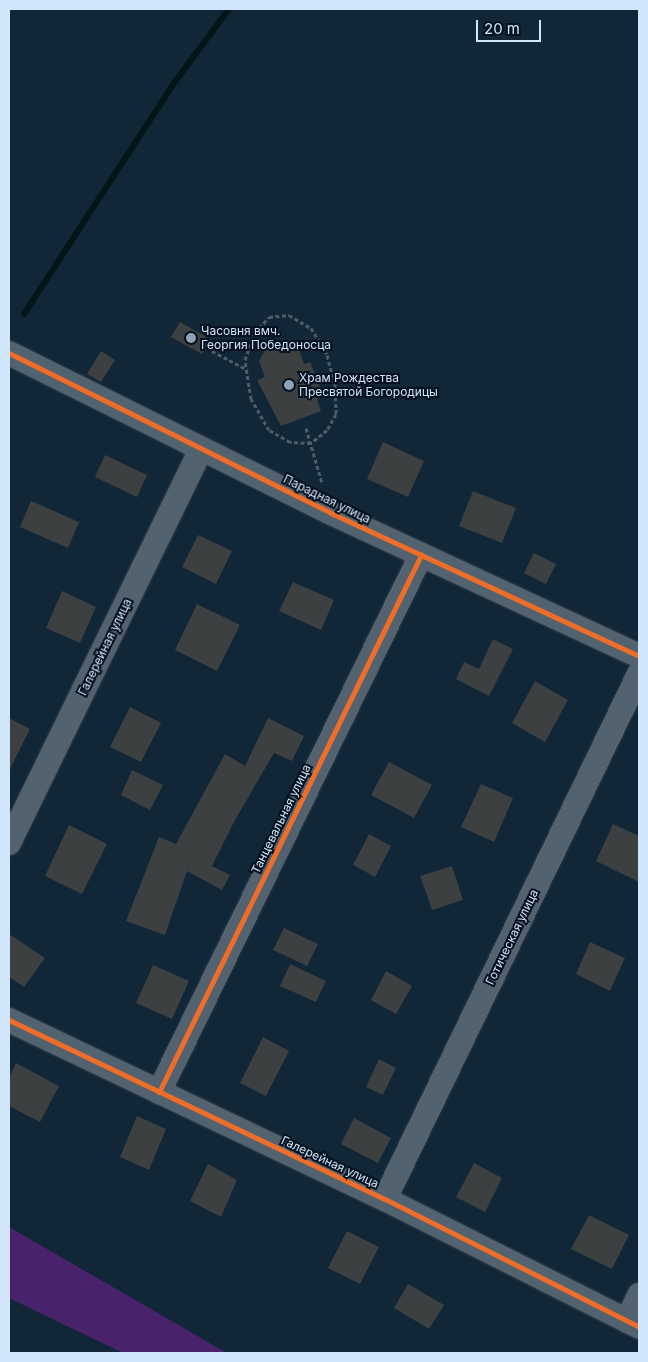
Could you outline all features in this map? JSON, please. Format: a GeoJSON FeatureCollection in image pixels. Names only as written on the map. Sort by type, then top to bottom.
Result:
{"type":"FeatureCollection","features":[{"type":"Feature","properties":{"kind":"street","name":"Парадная улица"},"geometry":{"type":"LineString","coordinates":[[9,353],[331,513],[639,656]]}},
{"type":"Feature","properties":{"kind":"street","name":"Галерейная улица"},"geometry":{"type":"LineString","coordinates":[[9,843],[201,450]]}},
{"type":"Feature","properties":{"kind":"street","name":"Танцевальная улица"},"geometry":{"type":"LineString","coordinates":[[159,1092],[421,555]]}},
{"type":"Feature","properties":{"kind":"street","name":"Готическая улица"},"geometry":{"type":"LineString","coordinates":[[385,1199],[639,674]]}},
{"type":"Feature","properties":{"kind":"street","name":"Галерейная улица"},"geometry":{"type":"LineString","coordinates":[[9,1020],[385,1199],[633,1324]]}},
{"type":"Feature","properties":{"kind":"street"},"geometry":{"type":"LineString","coordinates":[[633,1324],[639,1295]]}},
{"type":"Feature","properties":{"kind":"path"},"geometry":{"type":"LineString","coordinates":[[289,315],[312,328],[327,355],[336,414],[328,430],[311,443],[290,442],[269,430],[251,399],[245,360],[255,333],[269,317],[289,315]]}},
{"type":"Feature","properties":{"kind":"path"},"geometry":{"type":"LineString","coordinates":[[212,351],[247,370]]}},
{"type":"Feature","properties":{"kind":"path"},"geometry":{"type":"LineString","coordinates":[[306,428],[331,513]]}},
{"type":"Feature","properties":{"kind":"shaded area"},"geometry":{"type":"Polygon","coordinates":[[[9,1227],[227,1353],[123,1353],[9,1298],[9,1227]]]}},
{"type":"Feature","properties":{"kind":"building","name":"Часовня вмч. Георгия Победоносца"},"geometry":{"type":"Polygon","coordinates":[[[180,322],[210,339],[202,354],[171,337],[180,322]]]}},
{"type":"Feature","properties":{"kind":"building","name":"Храм Рождества Пресвятой Богородицы"},"geometry":{"type":"Polygon","coordinates":[[[287,342],[298,347],[304,364],[310,362],[321,389],[314,391],[321,411],[281,426],[257,380],[265,377],[259,361],[265,350],[287,342]]]}},
{"type":"Feature","properties":{"kind":"building"},"geometry":{"type":"Polygon","coordinates":[[[101,351],[115,360],[101,382],[87,374],[101,351]]]}},
{"type":"Feature","properties":{"kind":"building"},"geometry":{"type":"Polygon","coordinates":[[[383,442],[424,461],[408,497],[367,479],[383,442]]]}},
{"type":"Feature","properties":{"kind":"building"},"geometry":{"type":"Polygon","coordinates":[[[105,455],[147,475],[137,497],[95,477],[105,455]]]}},
{"type":"Feature","properties":{"kind":"building"},"geometry":{"type":"Polygon","coordinates":[[[473,491],[516,508],[502,543],[459,526],[473,491]]]}},
{"type":"Feature","properties":{"kind":"building"},"geometry":{"type":"Polygon","coordinates":[[[31,501],[79,522],[68,548],[20,527],[31,501]]]}},
{"type":"Feature","properties":{"kind":"building"},"geometry":{"type":"Polygon","coordinates":[[[198,535],[232,551],[216,584],[182,567],[198,535]]]}},
{"type":"Feature","properties":{"kind":"building"},"geometry":{"type":"Polygon","coordinates":[[[534,553],[556,564],[546,584],[524,573],[534,553]]]}},
{"type":"Feature","properties":{"kind":"building"},"geometry":{"type":"Polygon","coordinates":[[[293,582],[334,600],[321,630],[279,611],[293,582]]]}},
{"type":"Feature","properties":{"kind":"building"},"geometry":{"type":"Polygon","coordinates":[[[62,591],[96,607],[80,643],[46,628],[62,591]]]}},
{"type":"Feature","properties":{"kind":"building"},"geometry":{"type":"Polygon","coordinates":[[[197,604],[240,625],[217,671],[175,650],[197,604]]]}},
{"type":"Feature","properties":{"kind":"building"},"geometry":{"type":"Polygon","coordinates":[[[493,639],[513,649],[489,696],[456,679],[464,662],[479,669],[493,639]]]}},
{"type":"Feature","properties":{"kind":"building"},"geometry":{"type":"Polygon","coordinates":[[[535,681],[568,700],[545,742],[512,723],[535,681]]]}},
{"type":"Feature","properties":{"kind":"building"},"geometry":{"type":"Polygon","coordinates":[[[130,707],[161,723],[141,762],[110,747],[130,707]]]}},
{"type":"Feature","properties":{"kind":"building"},"geometry":{"type":"Polygon","coordinates":[[[9,718],[30,729],[9,771],[9,718]]]}},
{"type":"Feature","properties":{"kind":"building"},"geometry":{"type":"Polygon","coordinates":[[[268,718],[304,736],[292,761],[274,753],[235,820],[212,866],[230,875],[222,890],[187,871],[165,935],[126,921],[159,837],[176,844],[225,754],[245,766],[268,718]]]}},
{"type":"Feature","properties":{"kind":"building"},"geometry":{"type":"Polygon","coordinates":[[[389,762],[432,785],[414,818],[371,795],[389,762]]]}},
{"type":"Feature","properties":{"kind":"building"},"geometry":{"type":"Polygon","coordinates":[[[132,770],[163,785],[150,810],[121,795],[132,770]]]}},
{"type":"Feature","properties":{"kind":"building"},"geometry":{"type":"Polygon","coordinates":[[[481,784],[513,798],[494,842],[461,827],[481,784]]]}},
{"type":"Feature","properties":{"kind":"building"},"geometry":{"type":"Polygon","coordinates":[[[613,824],[639,836],[639,882],[596,861],[613,824]]]}},
{"type":"Feature","properties":{"kind":"building"},"geometry":{"type":"Polygon","coordinates":[[[69,825],[107,844],[82,894],[45,876],[69,825]]]}},
{"type":"Feature","properties":{"kind":"building"},"geometry":{"type":"Polygon","coordinates":[[[369,834],[391,846],[375,877],[353,865],[369,834]]]}},
{"type":"Feature","properties":{"kind":"building"},"geometry":{"type":"Polygon","coordinates":[[[452,866],[463,900],[432,910],[420,876],[452,866]]]}},
{"type":"Feature","properties":{"kind":"building"},"geometry":{"type":"Polygon","coordinates":[[[284,928],[318,944],[307,966],[273,950],[284,928]]]}},
{"type":"Feature","properties":{"kind":"building"},"geometry":{"type":"Polygon","coordinates":[[[9,934],[45,958],[24,987],[9,977],[9,934]]]}},
{"type":"Feature","properties":{"kind":"building"},"geometry":{"type":"Polygon","coordinates":[[[590,942],[625,958],[610,991],[576,974],[590,942]]]}},
{"type":"Feature","properties":{"kind":"building"},"geometry":{"type":"Polygon","coordinates":[[[290,964],[326,981],[316,1002],[280,986],[290,964]]]}},
{"type":"Feature","properties":{"kind":"building"},"geometry":{"type":"Polygon","coordinates":[[[153,965],[189,981],[172,1019],[136,1003],[153,965]]]}},
{"type":"Feature","properties":{"kind":"building"},"geometry":{"type":"Polygon","coordinates":[[[386,971],[412,986],[396,1014],[371,1000],[386,971]]]}},
{"type":"Feature","properties":{"kind":"building"},"geometry":{"type":"Polygon","coordinates":[[[263,1037],[289,1051],[266,1096],[240,1083],[263,1037]]]}},
{"type":"Feature","properties":{"kind":"building"},"geometry":{"type":"Polygon","coordinates":[[[379,1059],[396,1068],[383,1095],[366,1087],[379,1059]]]}},
{"type":"Feature","properties":{"kind":"building"},"geometry":{"type":"Polygon","coordinates":[[[16,1063],[59,1086],[40,1122],[9,1106],[9,1078],[16,1063]]]}},
{"type":"Feature","properties":{"kind":"building"},"geometry":{"type":"Polygon","coordinates":[[[137,1116],[166,1129],[149,1170],[120,1157],[137,1116]]]}},
{"type":"Feature","properties":{"kind":"building"},"geometry":{"type":"Polygon","coordinates":[[[354,1118],[391,1138],[378,1163],[341,1144],[354,1118]]]}},
{"type":"Feature","properties":{"kind":"building"},"geometry":{"type":"Polygon","coordinates":[[[474,1163],[502,1178],[485,1212],[456,1197],[474,1163]]]}},
{"type":"Feature","properties":{"kind":"building"},"geometry":{"type":"Polygon","coordinates":[[[208,1164],[237,1180],[221,1217],[190,1201],[208,1164]]]}},
{"type":"Feature","properties":{"kind":"building"},"geometry":{"type":"Polygon","coordinates":[[[589,1215],[629,1235],[612,1269],[571,1249],[589,1215]]]}},
{"type":"Feature","properties":{"kind":"building"},"geometry":{"type":"Polygon","coordinates":[[[347,1231],[379,1247],[360,1284],[328,1268],[347,1231]]]}},
{"type":"Feature","properties":{"kind":"building"},"geometry":{"type":"Polygon","coordinates":[[[408,1284],[444,1305],[429,1329],[394,1308],[408,1284]]]}},
{"type":"Feature","properties":{"kind":"waterway"},"geometry":{"type":"LineString","coordinates":[[24,314],[174,83],[229,9]]}},
{"type":"Feature","properties":{"kind":"cycle path"},"geometry":{"type":"LineString","coordinates":[[9,353],[331,513],[639,656]]}},
{"type":"Feature","properties":{"kind":"cycle path"},"geometry":{"type":"LineString","coordinates":[[159,1092],[421,555]]}},
{"type":"Feature","properties":{"kind":"cycle path"},"geometry":{"type":"LineString","coordinates":[[9,1020],[385,1199],[639,1327]]}},
{"type":"Feature","properties":{"kind":"place","name":"Часовня вмч. Георгия Победоносца"},"geometry":{"type":"Point","coordinates":[191,338]}},
{"type":"Feature","properties":{"kind":"place","name":"Храм Рождества Пресвятой Богородицы"},"geometry":{"type":"Point","coordinates":[289,385]}}]}
